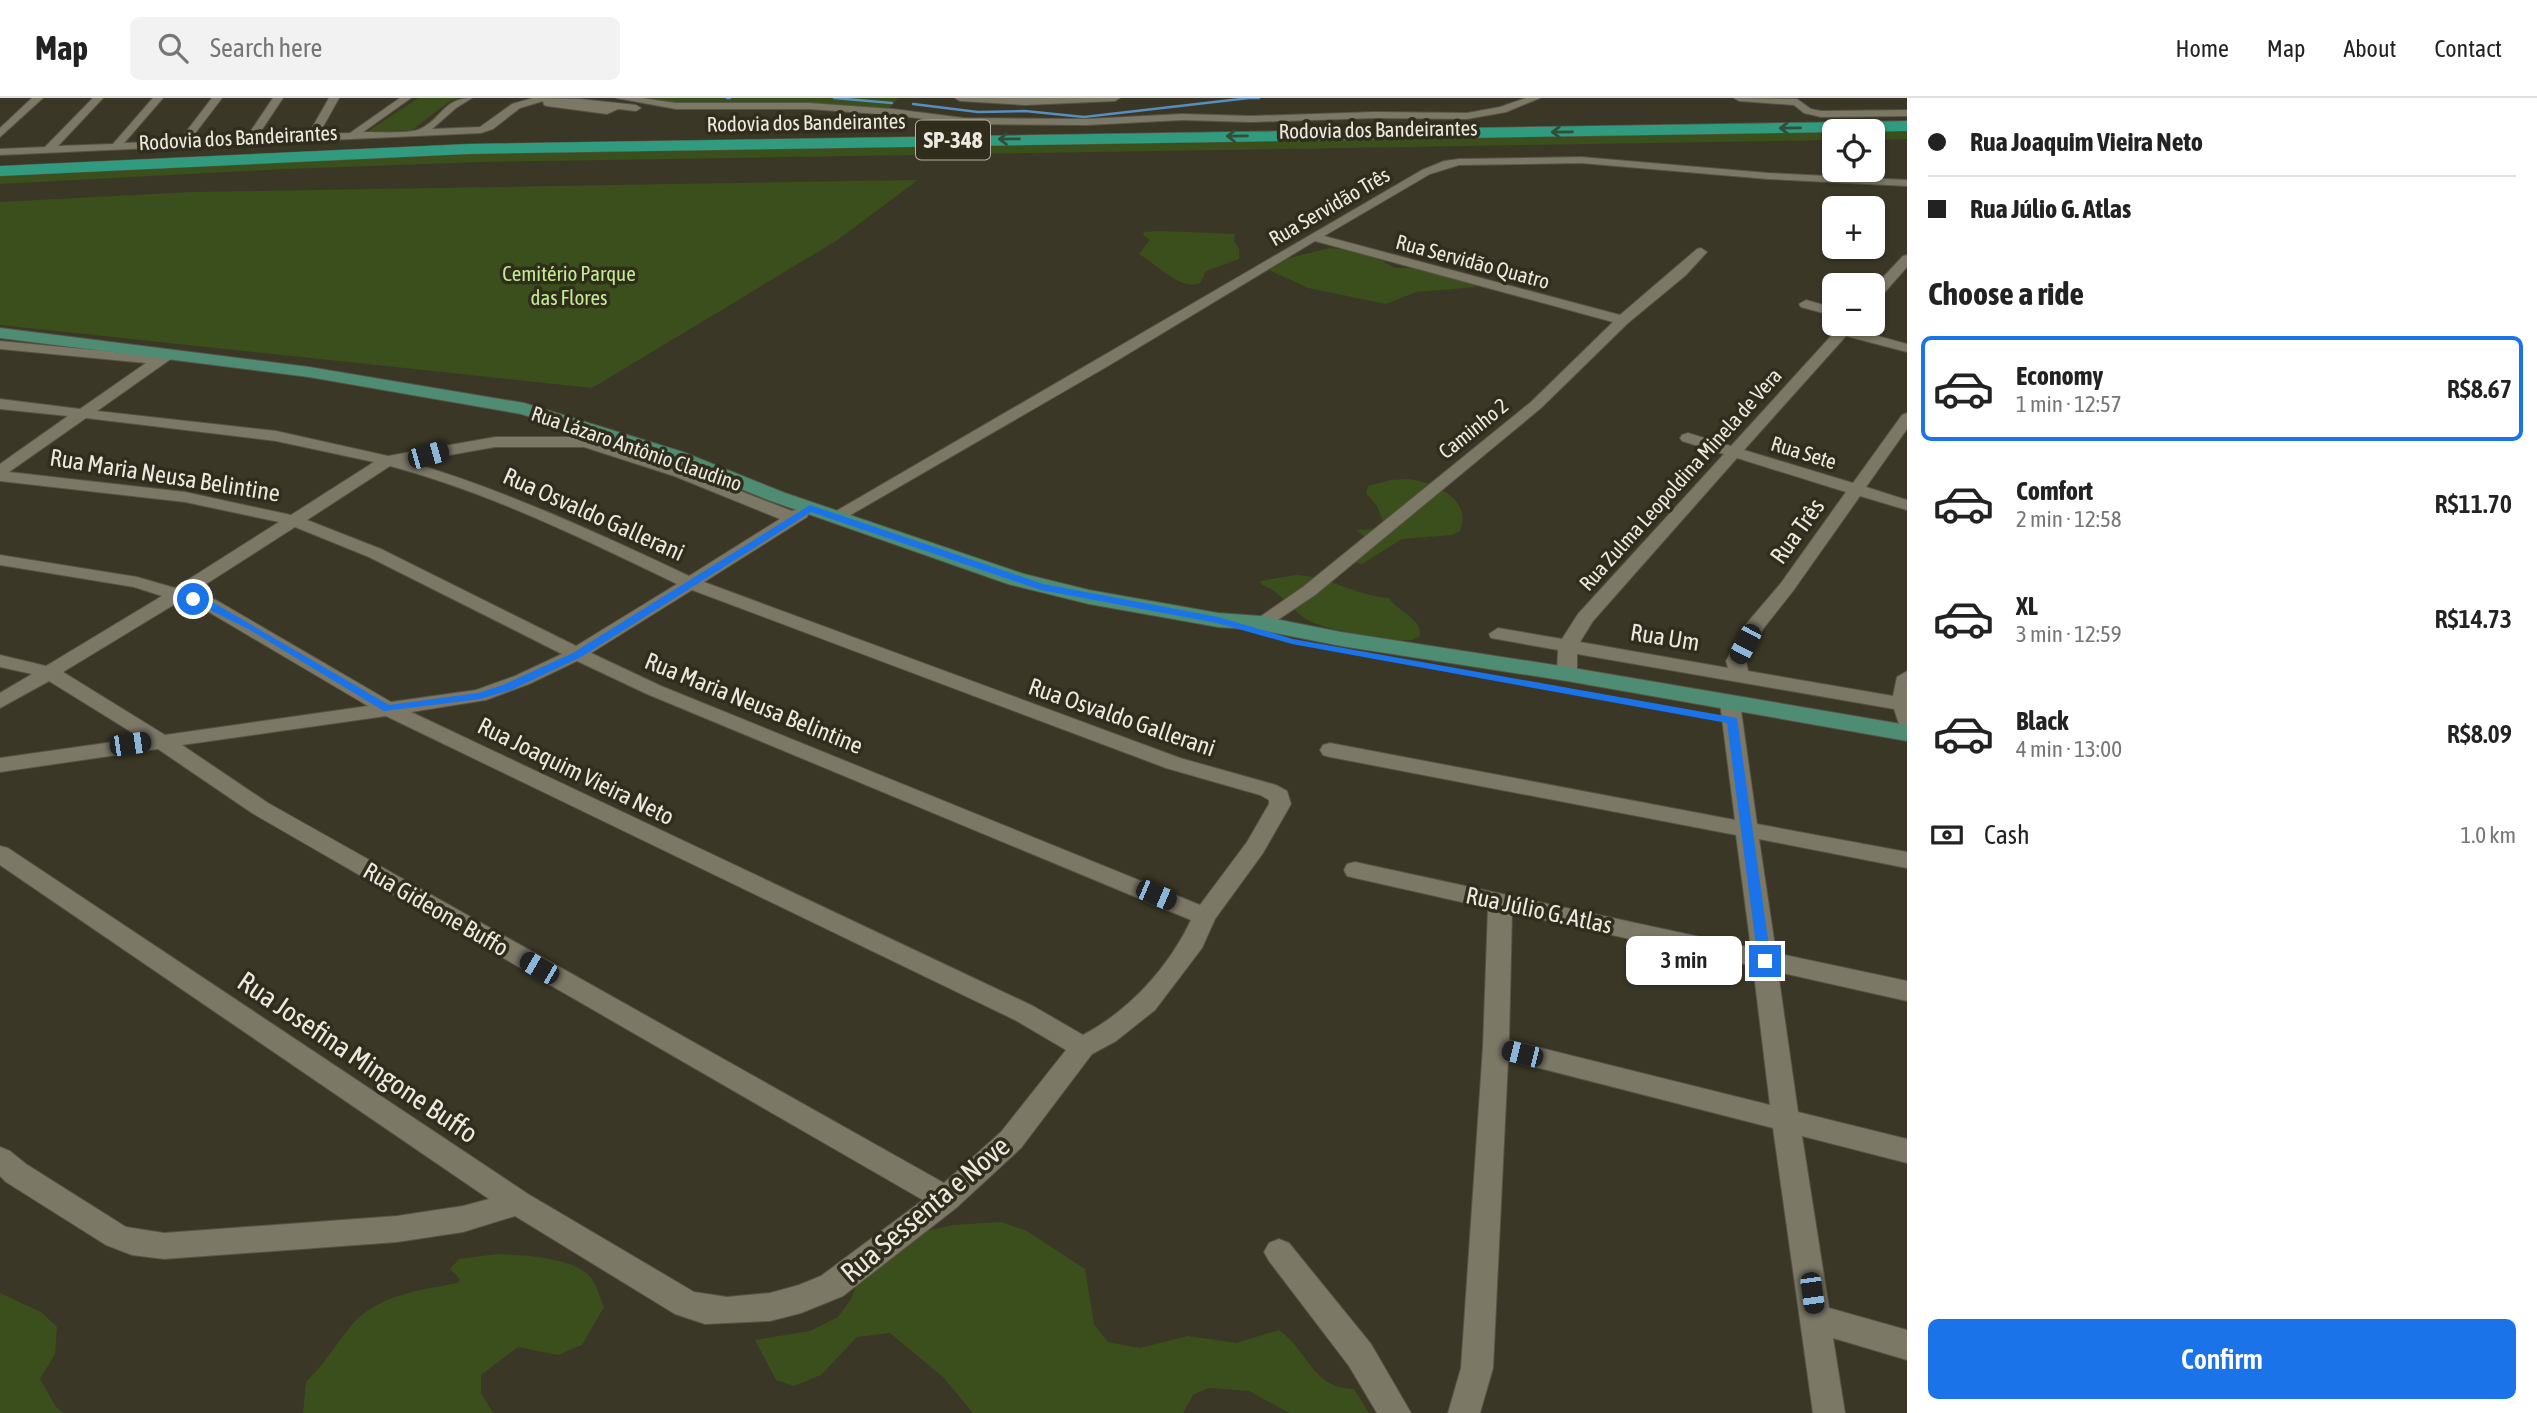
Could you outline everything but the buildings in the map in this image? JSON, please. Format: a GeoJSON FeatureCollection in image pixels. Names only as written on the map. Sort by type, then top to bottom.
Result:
{"type":"FeatureCollection","features":[{"type":"Feature","properties":{"kind":"highway","name":"Rodovia dos Bandeirantes"},"geometry":{"type":"LineString","coordinates":[[0,171],[430,150],[1907,126]]}},
{"type":"Feature","properties":{"kind":"highway"},"geometry":{"type":"LineString","coordinates":[[1885,142],[1907,141]]}},
{"type":"Feature","properties":{"kind":"highway","name":"Rodovia dos Bandeirantes"},"geometry":{"type":"LineString","coordinates":[[0,187],[249,173],[490,165],[1822,143]]}},
{"type":"Feature","properties":{"kind":"main road","name":"Rua Lázaro Antônio Claudino"},"geometry":{"type":"LineString","coordinates":[[0,334],[164,357],[322,374],[524,409],[629,440],[678,464],[801,513],[834,517],[1041,587],[1218,620],[1292,641],[1732,712],[1907,733]]}},
{"type":"Feature","properties":{"kind":"main road"},"geometry":{"type":"LineString","coordinates":[[603,447],[629,440]]}},
{"type":"Feature","properties":{"kind":"main road","name":"Rua Lázaro Antônio Claudino"},"geometry":{"type":"LineString","coordinates":[[1218,620],[1260,623],[1341,639],[1567,674],[1907,751]]}},
{"type":"Feature","properties":{"kind":"street"},"geometry":{"type":"LineString","coordinates":[[0,134],[38,98]]}},
{"type":"Feature","properties":{"kind":"street"},"geometry":{"type":"LineString","coordinates":[[48,149],[98,98]]}},
{"type":"Feature","properties":{"kind":"street"},"geometry":{"type":"LineString","coordinates":[[117,145],[158,98]]}},
{"type":"Feature","properties":{"kind":"street"},"geometry":{"type":"LineString","coordinates":[[183,142],[217,98]]}},
{"type":"Feature","properties":{"kind":"street"},"geometry":{"type":"LineString","coordinates":[[250,139],[278,98]]}},
{"type":"Feature","properties":{"kind":"street"},"geometry":{"type":"LineString","coordinates":[[313,136],[334,98]]}},
{"type":"Feature","properties":{"kind":"street"},"geometry":{"type":"LineString","coordinates":[[354,134],[406,98]]}},
{"type":"Feature","properties":{"kind":"street"},"geometry":{"type":"LineString","coordinates":[[422,133],[452,106],[467,98]]}},
{"type":"Feature","properties":{"kind":"street"},"geometry":{"type":"LineString","coordinates":[[0,152],[354,134],[471,131],[489,127],[516,106],[544,98]]}},
{"type":"Feature","properties":{"kind":"street"},"geometry":{"type":"LineString","coordinates":[[895,110],[905,98]]}},
{"type":"Feature","properties":{"kind":"street"},"geometry":{"type":"LineString","coordinates":[[960,98],[1025,103],[1112,98]]}},
{"type":"Feature","properties":{"kind":"street"},"geometry":{"type":"LineString","coordinates":[[684,114],[796,106],[895,110],[951,120],[1087,122],[1182,117],[1229,120],[1375,115],[1467,116],[1502,110],[1535,98]]}},
{"type":"Feature","properties":{"kind":"street"},"geometry":{"type":"LineString","coordinates":[[1739,98],[1838,107]]}},
{"type":"Feature","properties":{"kind":"street"},"geometry":{"type":"LineString","coordinates":[[618,102],[607,111],[547,103],[618,102],[715,118]]}},
{"type":"Feature","properties":{"kind":"street"},"geometry":{"type":"LineString","coordinates":[[1797,102],[1808,111],[1821,114],[1907,113]]}},
{"type":"Feature","properties":{"kind":"street"},"geometry":{"type":"LineString","coordinates":[[684,114],[806,111]]}},
{"type":"Feature","properties":{"kind":"street","name":"Rua Servidão Três"},"geometry":{"type":"LineString","coordinates":[[834,517],[1103,363],[1426,172],[1448,163],[1581,160],[1768,176],[1907,183]]}},
{"type":"Feature","properties":{"kind":"street","name":"Rua Servidão Quatro"},"geometry":{"type":"LineString","coordinates":[[1314,237],[1623,320]]}},
{"type":"Feature","properties":{"kind":"street","name":"Caminho 2"},"geometry":{"type":"LineString","coordinates":[[1260,623],[1309,591],[1535,405],[1623,320],[1701,252]]}},
{"type":"Feature","properties":{"kind":"street"},"geometry":{"type":"LineString","coordinates":[[1885,284],[1907,259]]}},
{"type":"Feature","properties":{"kind":"street"},"geometry":{"type":"LineString","coordinates":[[1806,304],[1822,309]]}},
{"type":"Feature","properties":{"kind":"street","name":"Rua Zulma Leopoldina Minela de Vera"},"geometry":{"type":"LineString","coordinates":[[1567,674],[1568,646],[1585,618],[1838,336]]}},
{"type":"Feature","properties":{"kind":"street"},"geometry":{"type":"LineString","coordinates":[[1872,336],[1907,348]]}},
{"type":"Feature","properties":{"kind":"street"},"geometry":{"type":"LineString","coordinates":[[0,345],[164,357]]}},
{"type":"Feature","properties":{"kind":"street"},"geometry":{"type":"LineString","coordinates":[[0,473],[164,357]]}},
{"type":"Feature","properties":{"kind":"street","name":"Rua Osvaldo Gallerani"},"geometry":{"type":"LineString","coordinates":[[0,404],[276,436],[366,454],[429,473],[580,530],[689,583],[1173,763],[1268,790]]}},
{"type":"Feature","properties":{"kind":"street","name":"Rua Três"},"geometry":{"type":"LineString","coordinates":[[1739,674],[1736,661],[1754,627],[1857,490],[1907,418]]}},
{"type":"Feature","properties":{"kind":"street","name":"Rua Sete"},"geometry":{"type":"LineString","coordinates":[[1688,438],[1907,505]]}},
{"type":"Feature","properties":{"kind":"street"},"geometry":{"type":"LineString","coordinates":[[0,702],[178,594],[387,461],[495,442],[550,440],[585,442],[678,464]]}},
{"type":"Feature","properties":{"kind":"street","name":"Rua Maria Neusa Belintine"},"geometry":{"type":"LineString","coordinates":[[0,473],[234,507],[295,521],[415,573],[577,655],[654,690],[1205,916]]}},
{"type":"Feature","properties":{"kind":"street"},"geometry":{"type":"LineString","coordinates":[[0,765],[480,696],[507,688],[577,655],[801,513]]}},
{"type":"Feature","properties":{"kind":"street","name":"Rua Joaquim Vieira Neto"},"geometry":{"type":"LineString","coordinates":[[0,560],[124,580],[208,604],[388,709],[1024,1013],[1083,1047]]}},
{"type":"Feature","properties":{"kind":"street","name":"Rua Um"},"geometry":{"type":"LineString","coordinates":[[1497,634],[1739,674],[1905,710]]}},
{"type":"Feature","properties":{"kind":"street","name":"Rua Gideone Buffo"},"geometry":{"type":"LineString","coordinates":[[0,661],[48,672],[156,741],[199,765],[260,808],[946,1199]]}},
{"type":"Feature","properties":{"kind":"street"},"geometry":{"type":"LineString","coordinates":[[1905,710],[1902,687],[1907,677]]}},
{"type":"Feature","properties":{"kind":"street"},"geometry":{"type":"LineString","coordinates":[[1732,712],[1786,1122],[1829,1413]]}},
{"type":"Feature","properties":{"kind":"street"},"geometry":{"type":"LineString","coordinates":[[199,765],[213,743],[229,731]]}},
{"type":"Feature","properties":{"kind":"street"},"geometry":{"type":"LineString","coordinates":[[1330,750],[1907,860]]}},
{"type":"Feature","properties":{"kind":"street","name":"Rua Sessenta e Nove"},"geometry":{"type":"LineString","coordinates":[[686,1304],[705,1310],[727,1311],[770,1307],[801,1299],[832,1286],[946,1199],[1011,1140],[1083,1047],[1107,1034],[1146,1003],[1174,969],[1193,942],[1205,916],[1255,847],[1280,804],[1279,796],[1268,790]]}},
{"type":"Feature","properties":{"kind":"street","name":"Rua Josefina Mingone Buffo"},"geometry":{"type":"LineString","coordinates":[[0,854],[518,1203],[686,1304]]}},
{"type":"Feature","properties":{"kind":"street","name":"Rua Júlio G. Atlas"},"geometry":{"type":"LineString","coordinates":[[1355,870],[1907,991]]}},
{"type":"Feature","properties":{"kind":"street"},"geometry":{"type":"LineString","coordinates":[[1464,1413],[1477,1368],[1496,1047],[1500,901]]}},
{"type":"Feature","properties":{"kind":"street"},"geometry":{"type":"LineString","coordinates":[[1496,1047],[1907,1151]]}},
{"type":"Feature","properties":{"kind":"street"},"geometry":{"type":"LineString","coordinates":[[0,1159],[16,1173],[116,1236],[132,1242],[164,1246],[397,1229],[463,1219],[518,1203]]}},
{"type":"Feature","properties":{"kind":"street"},"geometry":{"type":"LineString","coordinates":[[1279,1252],[1360,1355],[1395,1413]]}},
{"type":"Feature","properties":{"kind":"street"},"geometry":{"type":"LineString","coordinates":[[1816,1320],[1907,1345]]}},
{"type":"Feature","properties":{"kind":"green space"},"geometry":{"type":"Polygon","coordinates":[[[418,98],[459,98],[450,101],[412,130],[367,132],[418,98]]]}},
{"type":"Feature","properties":{"kind":"green space"},"geometry":{"type":"Polygon","coordinates":[[[633,98],[898,98],[889,109],[678,104],[633,98]]]}},
{"type":"Feature","properties":{"kind":"green space"},"geometry":{"type":"Polygon","coordinates":[[[1885,129],[1907,129],[1907,139],[1885,140],[1885,129]]]}},
{"type":"Feature","properties":{"kind":"green space"},"geometry":{"type":"Polygon","coordinates":[[[1822,130],[1822,140],[482,162],[0,184],[0,174],[374,155],[1822,130]]]}},
{"type":"Feature","properties":{"kind":"green space","name":"Cemitério Parque das Flores"},"geometry":{"type":"Polygon","coordinates":[[[918,180],[836,241],[592,388],[0,325],[0,202],[191,192],[918,180]]]}},
{"type":"Feature","properties":{"kind":"green space"},"geometry":{"type":"Polygon","coordinates":[[[1144,232],[1235,234],[1239,259],[1206,271],[1200,283],[1185,284],[1139,254],[1150,240],[1143,235],[1144,232]]]}},
{"type":"Feature","properties":{"kind":"green space"},"geometry":{"type":"Polygon","coordinates":[[[1330,248],[1366,255],[1396,268],[1449,275],[1476,287],[1416,292],[1386,304],[1308,288],[1269,270],[1289,258],[1330,248]]]}},
{"type":"Feature","properties":{"kind":"green space"},"geometry":{"type":"Polygon","coordinates":[[[1409,479],[1430,484],[1449,494],[1461,510],[1463,520],[1460,531],[1452,535],[1402,539],[1362,564],[1336,558],[1367,549],[1372,542],[1356,530],[1386,529],[1377,506],[1366,493],[1368,486],[1409,479]]]}},
{"type":"Feature","properties":{"kind":"green space"},"geometry":{"type":"Polygon","coordinates":[[[1296,575],[1389,598],[1417,624],[1420,636],[1412,640],[1399,640],[1314,623],[1300,615],[1260,581],[1296,575]]]}},
{"type":"Feature","properties":{"kind":"green space"},"geometry":{"type":"Polygon","coordinates":[[[1001,1222],[1027,1231],[1085,1269],[1094,1324],[1108,1342],[1140,1348],[1188,1336],[1236,1343],[1279,1330],[1298,1348],[1320,1376],[1329,1383],[1354,1389],[1369,1413],[1289,1413],[1249,1391],[1208,1388],[1193,1395],[1183,1413],[973,1413],[943,1377],[890,1333],[857,1337],[821,1375],[794,1386],[776,1380],[755,1340],[810,1331],[838,1317],[851,1299],[866,1262],[895,1238],[953,1225],[1001,1222]]]}},
{"type":"Feature","properties":{"kind":"green space"},"geometry":{"type":"Polygon","coordinates":[[[498,1254],[564,1262],[586,1273],[595,1284],[604,1307],[582,1345],[558,1355],[518,1347],[481,1375],[481,1393],[493,1413],[303,1413],[306,1382],[360,1316],[385,1301],[458,1283],[460,1279],[450,1269],[459,1259],[498,1254]]]}},
{"type":"Feature","properties":{"kind":"green space"},"geometry":{"type":"Polygon","coordinates":[[[0,1293],[41,1312],[57,1327],[55,1354],[40,1379],[56,1407],[64,1413],[0,1413],[0,1293]]]}},
{"type":"Feature","properties":{"kind":"waterway"},"geometry":{"type":"LineString","coordinates":[[834,98],[892,103]]}},
{"type":"Feature","properties":{"kind":"waterway"},"geometry":{"type":"LineString","coordinates":[[913,104],[978,112],[1025,111],[1084,117],[1249,98]]}},
{"type":"Feature","properties":{"kind":"waterway"},"geometry":{"type":"LineString","coordinates":[[1250,98],[1259,98]]}},
{"type":"Feature","properties":{"kind":"route"},"geometry":{"type":"LineString","coordinates":[[193,599],[253,628],[388,709],[480,696],[507,688],[577,655],[810,508],[1041,587],[1218,620],[1259,634],[1292,641],[1733,721],[1765,961]]}}]}
